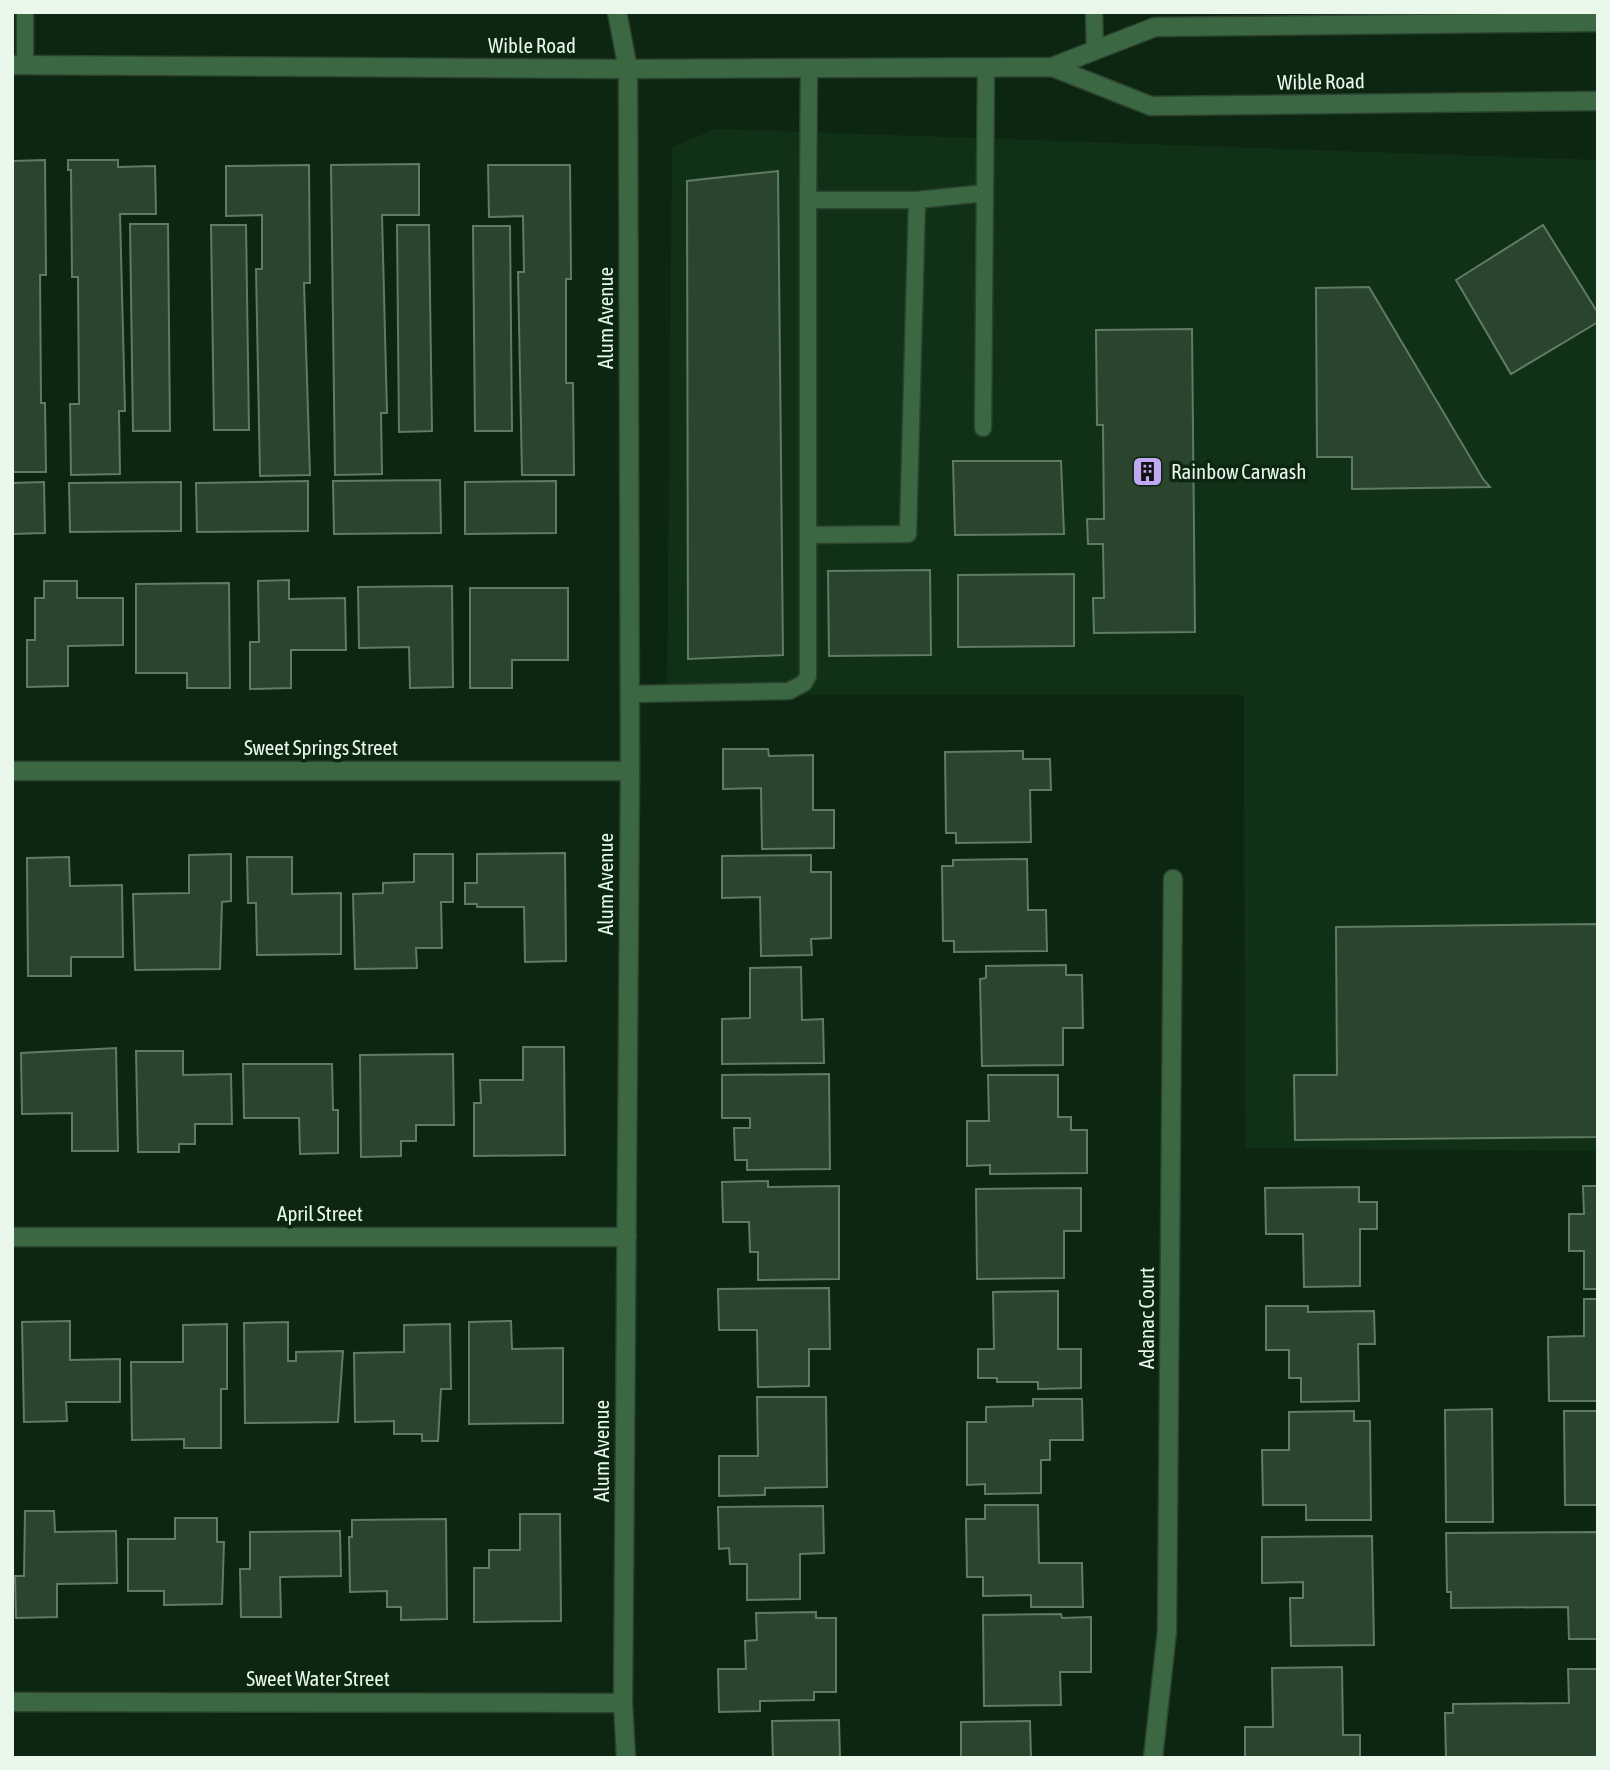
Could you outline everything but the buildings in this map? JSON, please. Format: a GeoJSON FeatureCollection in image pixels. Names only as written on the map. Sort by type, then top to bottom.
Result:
{"type":"FeatureCollection","features":[{"type":"Feature","properties":{"kind":"street","name":"Alum Avenue"},"geometry":{"type":"LineString","coordinates":[[617,12],[628,69],[630,771],[623,1703],[626,1758]]}},
{"type":"Feature","properties":{"kind":"street","name":"Wible Road"},"geometry":{"type":"LineString","coordinates":[[19,65],[628,69],[1052,67],[1155,27],[1239,19],[1576,17],[1598,22]]}},
{"type":"Feature","properties":{"kind":"street","name":"Wible Road"},"geometry":{"type":"LineString","coordinates":[[1052,67],[1151,106],[1598,101]]}},
{"type":"Feature","properties":{"kind":"street","name":"Sweet Springs Street"},"geometry":{"type":"LineString","coordinates":[[12,771],[630,771]]}},
{"type":"Feature","properties":{"kind":"street","name":"Adanac Court"},"geometry":{"type":"LineString","coordinates":[[1153,1758],[1167,1631],[1174,879]]}},
{"type":"Feature","properties":{"kind":"street","name":"April Street"},"geometry":{"type":"LineString","coordinates":[[12,1237],[627,1237]]}},
{"type":"Feature","properties":{"kind":"street","name":"Sweet Water Street"},"geometry":{"type":"LineString","coordinates":[[12,1702],[623,1703]]}},
{"type":"Feature","properties":{"kind":"lane"},"geometry":{"type":"LineString","coordinates":[[19,65],[25,12]]}},
{"type":"Feature","properties":{"kind":"lane"},"geometry":{"type":"LineString","coordinates":[[1094,12],[1095,51]]}},
{"type":"Feature","properties":{"kind":"lane"},"geometry":{"type":"LineString","coordinates":[[630,694],[789,691],[804,684],[808,676],[809,68]]}},
{"type":"Feature","properties":{"kind":"lane"},"geometry":{"type":"LineString","coordinates":[[983,428],[986,68]]}},
{"type":"Feature","properties":{"kind":"lane"},"geometry":{"type":"LineString","coordinates":[[808,200],[917,200],[985,193]]}},
{"type":"Feature","properties":{"kind":"lane"},"geometry":{"type":"LineString","coordinates":[[808,535],[908,534],[917,200]]}},
{"type":"Feature","properties":{"kind":"shaded area"},"geometry":{"type":"Polygon","coordinates":[[[716,129],[1598,160],[1598,1151],[1245,1148],[1244,695],[667,695],[672,147],[716,129]]]}},
{"type":"Feature","properties":{"kind":"place","name":"Rainbow Carwash"},"geometry":{"type":"Point","coordinates":[1148,472]}}]}
